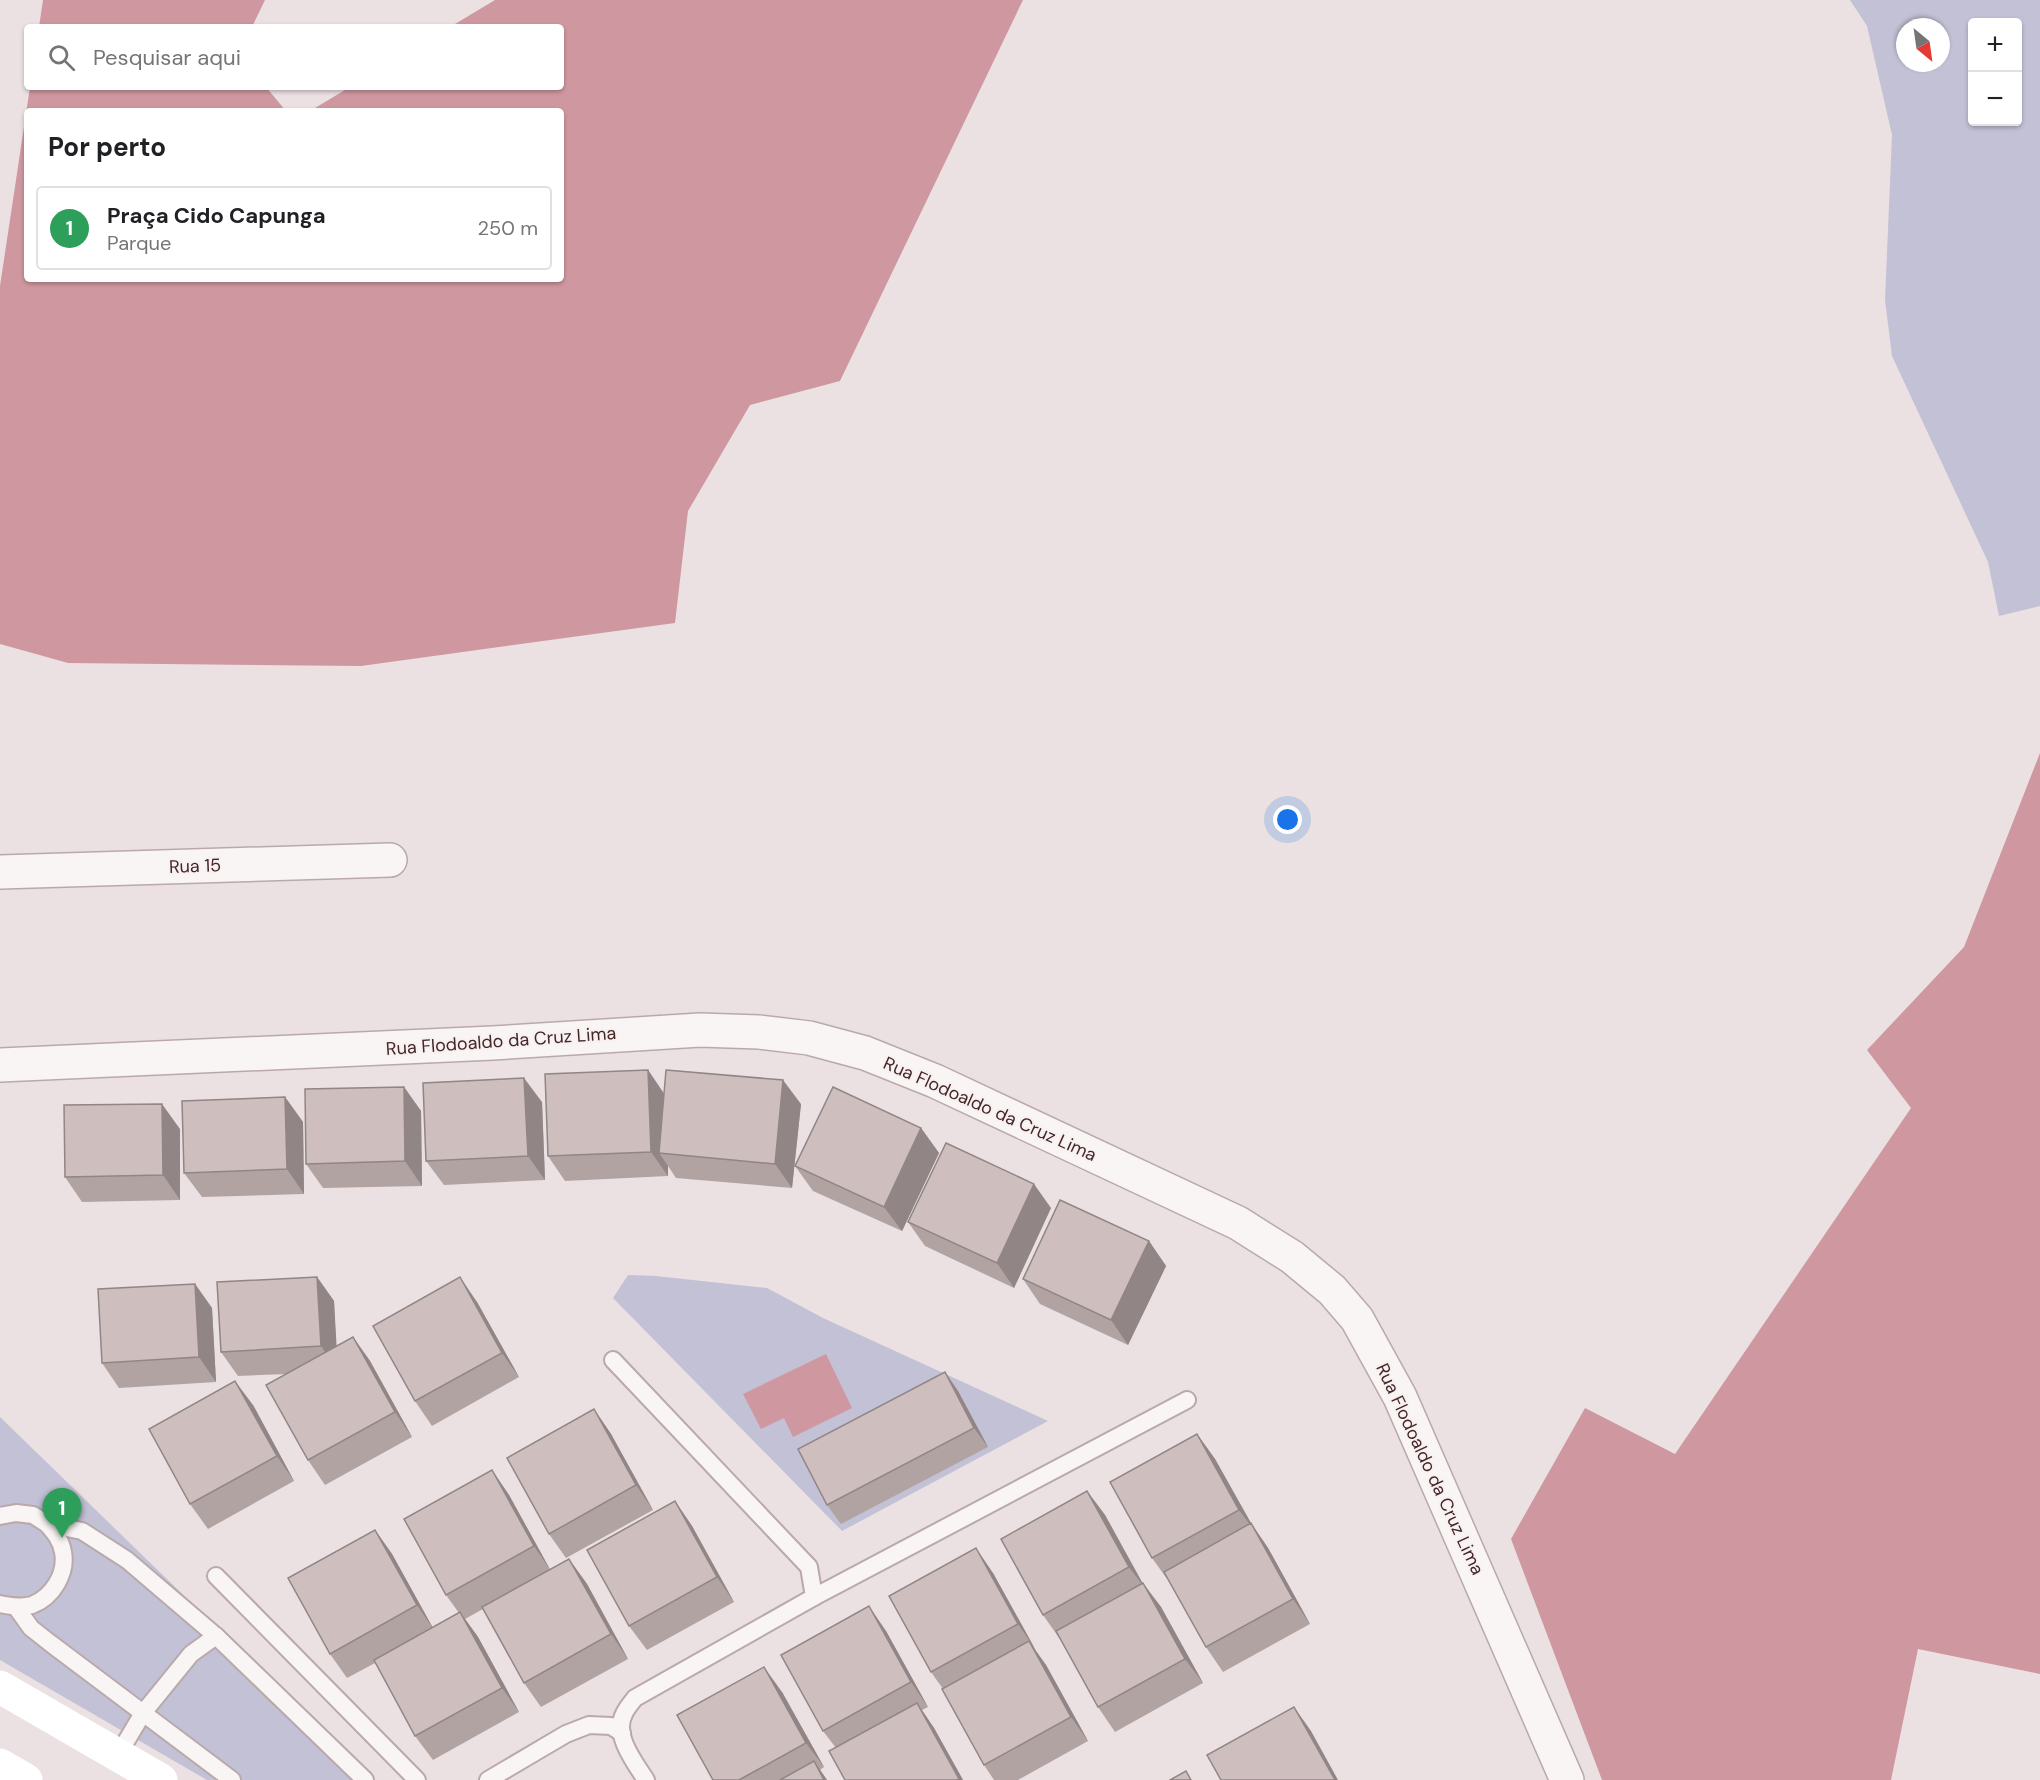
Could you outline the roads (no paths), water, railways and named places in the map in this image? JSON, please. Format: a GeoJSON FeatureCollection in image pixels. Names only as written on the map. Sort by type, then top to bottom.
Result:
{"type":"FeatureCollection","features":[{"type":"Feature","properties":{"kind":"street","name":"Rua 15"},"geometry":{"type":"LineString","coordinates":[[0,872],[390,860]]}},
{"type":"Feature","properties":{"kind":"street","name":"Rua Flodoaldo da Cruz Lima"},"geometry":{"type":"LineString","coordinates":[[0,1065],[423,1047],[700,1030],[759,1032],[809,1038],[865,1053],[935,1081],[1238,1223],[1292,1257],[1332,1290],[1357,1319],[1400,1397],[1567,1780]]}},
{"type":"Feature","properties":{"kind":"street"},"geometry":{"type":"LineString","coordinates":[[0,1687],[161,1780]]}},
{"type":"Feature","properties":{"kind":"street"},"geometry":{"type":"LineString","coordinates":[[0,1765],[26,1780]]}},
{"type":"Feature","properties":{"kind":"lane"},"geometry":{"type":"LineString","coordinates":[[613,1360],[809,1567],[814,1597]]}},
{"type":"Feature","properties":{"kind":"lane"},"geometry":{"type":"LineString","coordinates":[[645,1780],[627,1750],[622,1733],[622,1716],[635,1698],[814,1597],[1187,1400]]}},
{"type":"Feature","properties":{"kind":"lane"},"geometry":{"type":"LineString","coordinates":[[0,1516],[16,1513],[33,1515],[47,1524],[58,1536],[63,1551],[63,1568],[57,1583],[47,1596],[33,1605],[8,1606]]}},
{"type":"Feature","properties":{"kind":"lane"},"geometry":{"type":"LineString","coordinates":[[47,1524],[82,1531],[127,1560],[216,1636],[365,1780]]}},
{"type":"Feature","properties":{"kind":"lane"},"geometry":{"type":"LineString","coordinates":[[216,1576],[417,1780]]}},
{"type":"Feature","properties":{"kind":"lane"},"geometry":{"type":"LineString","coordinates":[[8,1606],[31,1628],[232,1780]]}},
{"type":"Feature","properties":{"kind":"lane"},"geometry":{"type":"LineString","coordinates":[[118,1755],[143,1713],[191,1654],[216,1636]]}},
{"type":"Feature","properties":{"kind":"lane"},"geometry":{"type":"LineString","coordinates":[[488,1780],[566,1734],[589,1725],[611,1726],[622,1733]]}},
{"type":"Feature","properties":{"kind":"place","name":"Praça Cido Capunga"},"geometry":{"type":"Point","coordinates":[62,1538]}}]}
